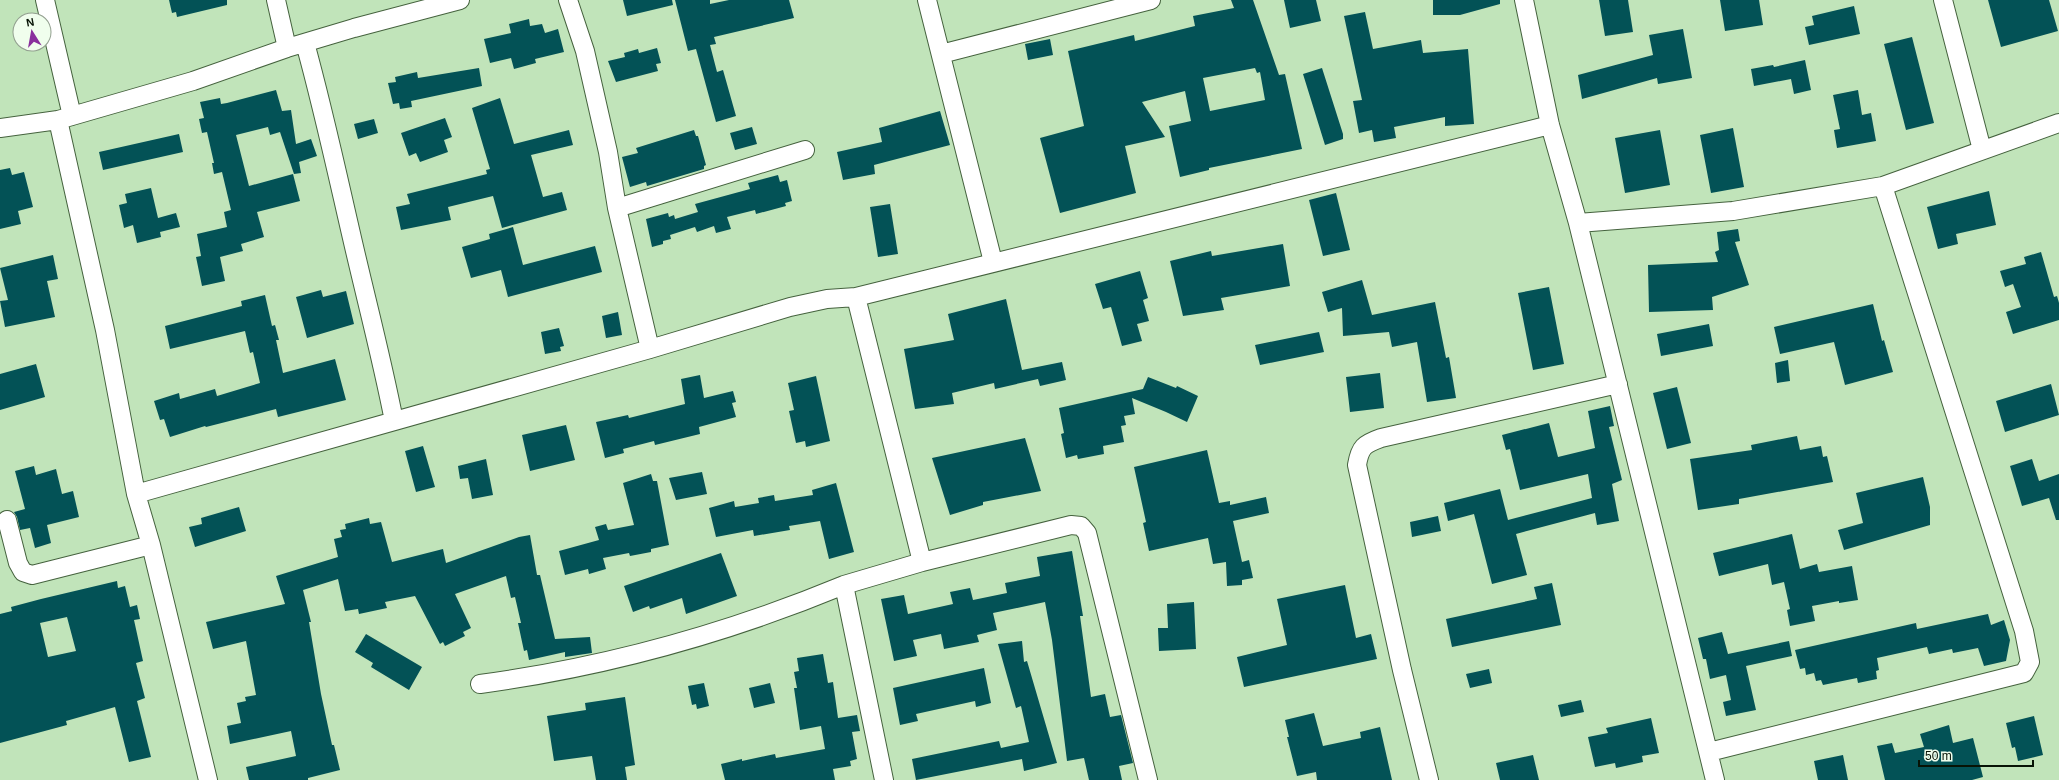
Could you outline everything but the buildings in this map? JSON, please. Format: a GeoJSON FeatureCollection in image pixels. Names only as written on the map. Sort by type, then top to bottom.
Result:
{"type":"FeatureCollection","features":[{"type":"Feature","properties":{"kind":"street"},"geometry":{"type":"LineString","coordinates":[[45,0],[65,118],[136,494],[151,544],[208,780]]}},
{"type":"Feature","properties":{"kind":"street"},"geometry":{"type":"LineString","coordinates":[[276,0],[287,48]]}},
{"type":"Feature","properties":{"kind":"street"},"geometry":{"type":"LineString","coordinates":[[0,128],[65,118],[193,81],[287,48],[460,0]]}},
{"type":"Feature","properties":{"kind":"street"},"geometry":{"type":"LineString","coordinates":[[568,0],[585,51],[608,152],[617,208],[650,349]]}},
{"type":"Feature","properties":{"kind":"street"},"geometry":{"type":"LineString","coordinates":[[927,0],[993,262]]}},
{"type":"Feature","properties":{"kind":"street"},"geometry":{"type":"LineString","coordinates":[[940,54],[1152,0]]}},
{"type":"Feature","properties":{"kind":"street"},"geometry":{"type":"LineString","coordinates":[[1524,0],[1550,125],[1578,223],[1715,780]]}},
{"type":"Feature","properties":{"kind":"street"},"geometry":{"type":"LineString","coordinates":[[1943,0],[1982,150]]}},
{"type":"Feature","properties":{"kind":"street"},"geometry":{"type":"LineString","coordinates":[[305,43],[320,97],[380,351],[394,421]]}},
{"type":"Feature","properties":{"kind":"street"},"geometry":{"type":"LineString","coordinates":[[1578,223],[1733,211],[1883,186],[2059,123]]}},
{"type":"Feature","properties":{"kind":"street"},"geometry":{"type":"LineString","coordinates":[[136,494],[650,349],[790,307],[827,299],[856,297],[1550,125]]}},
{"type":"Feature","properties":{"kind":"street"},"geometry":{"type":"LineString","coordinates":[[617,208],[805,150]]}},
{"type":"Feature","properties":{"kind":"street"},"geometry":{"type":"LineString","coordinates":[[1709,752],[2024,673],[2030,662],[2024,631],[1883,186]]}},
{"type":"Feature","properties":{"kind":"street"},"geometry":{"type":"LineString","coordinates":[[856,297],[922,562]]}},
{"type":"Feature","properties":{"kind":"street"},"geometry":{"type":"LineString","coordinates":[[1430,780],[1402,670],[1357,465],[1359,452],[1368,443],[1381,438],[1618,384]]}},
{"type":"Feature","properties":{"kind":"street"},"geometry":{"type":"LineString","coordinates":[[7,520],[18,563],[23,572],[32,575],[151,544]]}},
{"type":"Feature","properties":{"kind":"street"},"geometry":{"type":"LineString","coordinates":[[480,684],[542,675],[607,662],[722,630],[786,609],[844,585],[922,562],[1071,525],[1081,526],[1087,533],[1148,780]]}},
{"type":"Feature","properties":{"kind":"street"},"geometry":{"type":"LineString","coordinates":[[844,585],[884,780]]}}]}
